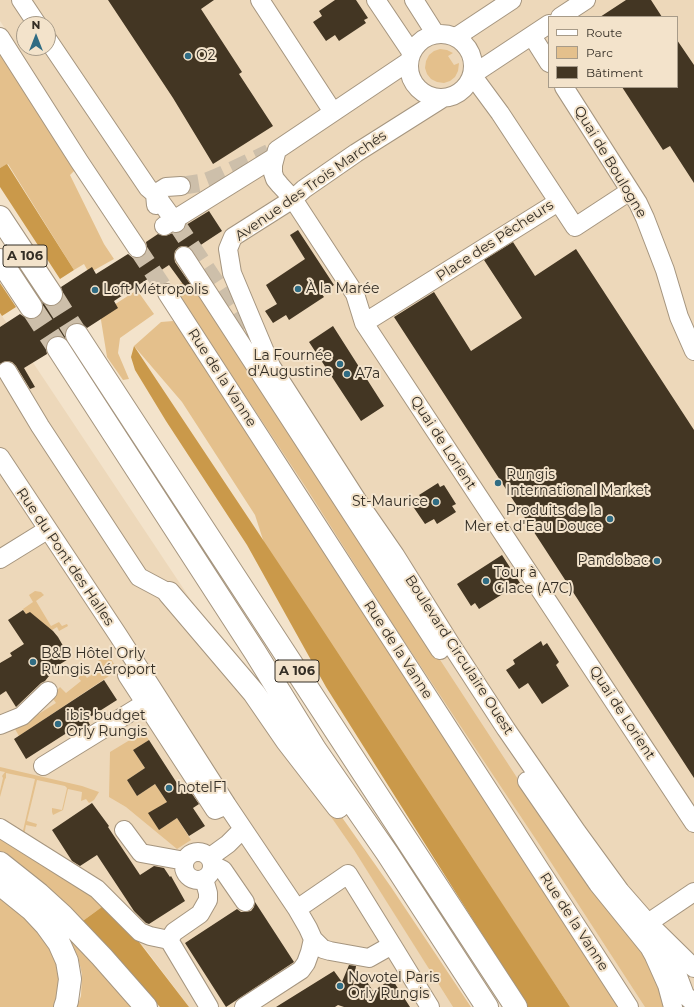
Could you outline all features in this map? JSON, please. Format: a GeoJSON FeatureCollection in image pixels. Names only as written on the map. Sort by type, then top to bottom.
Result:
{"type":"FeatureCollection","features":[{"type":"Feature","properties":{"kind":"highway","name":"A 106"},"geometry":{"type":"LineString","coordinates":[[0,217],[50,294]]}},
{"type":"Feature","properties":{"kind":"highway","name":"A 106"},"geometry":{"type":"LineString","coordinates":[[0,260],[31,307]]}},
{"type":"Feature","properties":{"kind":"highway","name":"A 106"},"geometry":{"type":"LineString","coordinates":[[77,335],[516,1007]]}},
{"type":"Feature","properties":{"kind":"highway","name":"A 106"},"geometry":{"type":"LineString","coordinates":[[58,348],[255,652],[315,749],[387,853],[487,1007]]}},
{"type":"Feature","properties":{"kind":"highway"},"geometry":{"type":"LineString","coordinates":[[169,593],[254,693],[287,741],[368,845],[387,853]]}},
{"type":"Feature","properties":{"kind":"highway"},"geometry":{"type":"LineString","coordinates":[[0,863],[39,894],[62,915],[102,957],[146,1007]]}},
{"type":"Feature","properties":{"kind":"highway"},"geometry":{"type":"LineString","coordinates":[[0,884],[32,910],[46,925],[59,943],[67,961],[70,979],[65,1007]]}},
{"type":"Feature","properties":{"kind":"street"},"geometry":{"type":"LineString","coordinates":[[21,0],[32,16]]}},
{"type":"Feature","properties":{"kind":"street"},"geometry":{"type":"LineString","coordinates":[[260,0],[333,112]]}},
{"type":"Feature","properties":{"kind":"street"},"geometry":{"type":"LineString","coordinates":[[376,0],[410,57]]}},
{"type":"Feature","properties":{"kind":"street"},"geometry":{"type":"LineString","coordinates":[[414,0],[435,33]]}},
{"type":"Feature","properties":{"kind":"street"},"geometry":{"type":"LineString","coordinates":[[456,36],[512,0]]}},
{"type":"Feature","properties":{"kind":"street"},"geometry":{"type":"LineString","coordinates":[[562,16],[586,0]]}},
{"type":"Feature","properties":{"kind":"street"},"geometry":{"type":"LineString","coordinates":[[472,75],[548,25]]}},
{"type":"Feature","properties":{"kind":"street"},"geometry":{"type":"LineString","coordinates":[[435,33],[446,33],[456,36],[464,43],[471,53],[473,64],[472,75],[468,84],[461,91],[452,96],[443,98],[432,97],[421,92],[413,84],[409,73],[410,57],[417,43],[425,37],[435,33]]}},
{"type":"Feature","properties":{"kind":"street"},"geometry":{"type":"LineString","coordinates":[[532,36],[548,61]]}},
{"type":"Feature","properties":{"kind":"street"},"geometry":{"type":"LineString","coordinates":[[0,37],[137,248]]}},
{"type":"Feature","properties":{"kind":"street"},"geometry":{"type":"LineString","coordinates":[[56,52],[148,188],[167,189],[170,224],[276,153],[410,57]]}},
{"type":"Feature","properties":{"kind":"street","name":"Place des Pêcheurs"},"geometry":{"type":"LineString","coordinates":[[364,323],[558,202],[500,113],[472,75]]}},
{"type":"Feature","properties":{"kind":"street","name":"Quai de Boulogne"},"geometry":{"type":"LineString","coordinates":[[565,88],[638,203],[688,322],[694,351]]}},
{"type":"Feature","properties":{"kind":"street","name":"Avenue des Trois Marchés"},"geometry":{"type":"LineString","coordinates":[[271,366],[232,273],[228,249],[233,237],[293,199],[304,189],[356,153],[443,98]]}},
{"type":"Feature","properties":{"kind":"street","name":"Quai de Lorient"},"geometry":{"type":"LineString","coordinates":[[276,153],[273,173],[275,179],[293,199],[355,294],[364,323],[694,823]]}},
{"type":"Feature","properties":{"kind":"street"},"geometry":{"type":"LineString","coordinates":[[558,202],[575,227],[630,191]]}},
{"type":"Feature","properties":{"kind":"street"},"geometry":{"type":"LineString","coordinates":[[184,256],[494,733],[598,884],[649,947],[667,985],[673,1007]]}},
{"type":"Feature","properties":{"kind":"street","name":"Rue de la Vanne"},"geometry":{"type":"LineString","coordinates":[[167,293],[629,1007]]}},
{"type":"Feature","properties":{"kind":"street","name":"Boulevard Circulaire Ouest"},"geometry":{"type":"LineString","coordinates":[[271,366],[357,500],[395,555],[450,644],[506,729],[581,838],[620,891],[654,929]]}},
{"type":"Feature","properties":{"kind":"street"},"geometry":{"type":"LineString","coordinates":[[7,371],[40,426],[139,577],[169,593]]}},
{"type":"Feature","properties":{"kind":"street","name":"Rue du Pont des Halles"},"geometry":{"type":"LineString","coordinates":[[0,457],[46,530],[138,668],[151,700],[227,805],[297,909],[313,939]]}},
{"type":"Feature","properties":{"kind":"street"},"geometry":{"type":"LineString","coordinates":[[0,559],[46,530]]}},
{"type":"Feature","properties":{"kind":"street"},"geometry":{"type":"LineString","coordinates":[[0,725],[22,716],[48,691]]}},
{"type":"Feature","properties":{"kind":"street"},"geometry":{"type":"LineString","coordinates":[[43,766],[151,700]]}},
{"type":"Feature","properties":{"kind":"street"},"geometry":{"type":"LineString","coordinates":[[0,828],[97,889],[140,932],[169,940],[209,1007]]}},
{"type":"Feature","properties":{"kind":"street"},"geometry":{"type":"LineString","coordinates":[[169,940],[174,932],[200,914],[206,905],[209,867],[203,852],[198,851],[187,856],[184,861],[185,872],[188,877],[193,880],[199,880],[209,867],[228,844],[242,829]]}},
{"type":"Feature","properties":{"kind":"street"},"geometry":{"type":"LineString","coordinates":[[124,830],[141,853],[184,861]]}},
{"type":"Feature","properties":{"kind":"street"},"geometry":{"type":"LineString","coordinates":[[209,867],[224,870],[245,902]]}},
{"type":"Feature","properties":{"kind":"street"},"geometry":{"type":"LineString","coordinates":[[297,909],[348,874],[430,1007]]}},
{"type":"Feature","properties":{"kind":"street"},"geometry":{"type":"LineString","coordinates":[[654,929],[694,892]]}},
{"type":"Feature","properties":{"kind":"street"},"geometry":{"type":"LineString","coordinates":[[654,929],[694,968]]}},
{"type":"Feature","properties":{"kind":"street"},"geometry":{"type":"LineString","coordinates":[[654,929],[670,955],[685,995],[694,1003]]}},
{"type":"Feature","properties":{"kind":"street"},"geometry":{"type":"LineString","coordinates":[[244,1007],[301,970],[306,963],[313,939],[323,949],[369,958],[392,945]]}},
{"type":"Feature","properties":{"kind":"street"},"geometry":{"type":"LineString","coordinates":[[597,944],[639,1007]]}},
{"type":"Feature","properties":{"kind":"shaded area","name":"Rungis International Market"},"geometry":{"type":"Polygon","coordinates":[[[0,0],[694,0],[694,1007],[633,1007],[592,944],[583,917],[23,56],[56,56],[56,16],[16,16],[16,46],[0,21],[0,0]]]}},
{"type":"Feature","properties":{"kind":"shaded area"},"geometry":{"type":"Polygon","coordinates":[[[7,164],[74,270],[60,279],[0,187],[0,168],[7,164]]]}},
{"type":"Feature","properties":{"kind":"shaded area"},"geometry":{"type":"Polygon","coordinates":[[[0,283],[16,307],[2,316],[0,313],[0,283]]]}},
{"type":"Feature","properties":{"kind":"shaded area"},"geometry":{"type":"Polygon","coordinates":[[[0,313],[183,588],[382,893],[453,1007],[189,1007],[144,947],[0,836],[0,313]]]}},
{"type":"Feature","properties":{"kind":"shaded area"},"geometry":{"type":"Polygon","coordinates":[[[134,346],[313,615],[570,1007],[528,1007],[326,687],[247,545],[166,421],[135,370],[131,357],[134,346]]]}},
{"type":"Feature","properties":{"kind":"shaded area"},"geometry":{"type":"Polygon","coordinates":[[[106,904],[129,929],[189,1007],[160,1007],[80,923],[106,904]]]}},
{"type":"Feature","properties":{"kind":"green space"},"geometry":{"type":"Polygon","coordinates":[[[440,49],[453,53],[448,56],[454,65],[459,63],[458,71],[455,77],[444,83],[431,79],[425,68],[429,55],[440,49]]]}},
{"type":"Feature","properties":{"kind":"green space"},"geometry":{"type":"Polygon","coordinates":[[[0,51],[76,169],[70,175],[104,244],[114,259],[89,273],[84,264],[74,270],[8,164],[0,168],[0,51]]]}},
{"type":"Feature","properties":{"kind":"green space"},"geometry":{"type":"Polygon","coordinates":[[[190,277],[529,796],[646,952],[668,1007],[645,1007],[396,629],[307,489],[174,288],[190,277]]]}},
{"type":"Feature","properties":{"kind":"green space"},"geometry":{"type":"Polygon","coordinates":[[[137,290],[154,314],[120,338],[118,353],[129,379],[123,380],[107,357],[100,314],[137,290]]]}},
{"type":"Feature","properties":{"kind":"green space"},"geometry":{"type":"Polygon","coordinates":[[[173,321],[183,329],[620,1007],[570,1007],[266,549],[255,515],[182,402],[134,346],[161,322],[173,321]]]}},
{"type":"Feature","properties":{"kind":"green space"},"geometry":{"type":"Polygon","coordinates":[[[35,591],[41,592],[44,595],[36,601],[51,626],[59,622],[62,626],[67,624],[68,626],[59,631],[57,627],[52,630],[26,614],[23,609],[33,602],[29,595],[35,591]]]}},
{"type":"Feature","properties":{"kind":"green space"},"geometry":{"type":"Polygon","coordinates":[[[107,653],[118,670],[19,736],[15,729],[56,703],[51,696],[60,687],[66,693],[81,681],[75,674],[81,669],[87,678],[103,667],[97,658],[107,653]]]}},
{"type":"Feature","properties":{"kind":"green space"},"geometry":{"type":"Polygon","coordinates":[[[253,704],[334,806],[391,887],[471,1007],[453,1007],[354,850],[253,704]]]}},
{"type":"Feature","properties":{"kind":"green space"},"geometry":{"type":"Polygon","coordinates":[[[143,732],[149,740],[133,750],[145,768],[127,780],[137,796],[155,784],[167,802],[149,813],[159,830],[177,818],[191,840],[177,849],[126,807],[109,797],[110,752],[143,732]]]}},
{"type":"Feature","properties":{"kind":"green space"},"geometry":{"type":"Polygon","coordinates":[[[0,767],[82,786],[99,792],[94,800],[89,803],[86,799],[81,801],[82,792],[68,789],[63,810],[53,815],[52,808],[62,810],[67,788],[65,786],[37,780],[27,821],[37,824],[36,827],[26,825],[24,836],[22,835],[35,779],[6,773],[6,778],[0,797],[2,776],[5,772],[0,771],[0,767]]]}},
{"type":"Feature","properties":{"kind":"green space"},"geometry":{"type":"Polygon","coordinates":[[[0,836],[106,904],[80,923],[0,853],[0,836]]]}},
{"type":"Feature","properties":{"kind":"green space"},"geometry":{"type":"Polygon","coordinates":[[[0,892],[19,907],[61,964],[58,1007],[0,1007],[0,892]]]}},
{"type":"Feature","properties":{"kind":"green space"},"geometry":{"type":"Polygon","coordinates":[[[53,914],[133,1007],[77,1007],[81,996],[82,974],[78,957],[69,939],[53,914]]]}},
{"type":"Feature","properties":{"kind":"building","name":"O2"},"geometry":{"type":"Polygon","coordinates":[[[108,0],[214,0],[201,9],[242,72],[239,74],[273,126],[213,164],[173,98],[108,0]]]}},
{"type":"Feature","properties":{"kind":"building"},"geometry":{"type":"Polygon","coordinates":[[[335,0],[356,0],[368,18],[364,20],[366,23],[339,41],[335,35],[326,41],[313,22],[322,16],[319,11],[335,0]]]}},
{"type":"Feature","properties":{"kind":"building"},"geometry":{"type":"Polygon","coordinates":[[[626,0],[651,0],[661,16],[602,16],[626,0]]]}},
{"type":"Feature","properties":{"kind":"building"},"geometry":{"type":"Polygon","coordinates":[[[678,41],[694,65],[694,183],[670,146],[663,150],[623,88],[678,88],[678,41]]]}},
{"type":"Feature","properties":{"kind":"building","name":"Loft Métropolis"},"geometry":{"type":"Polygon","coordinates":[[[209,211],[222,231],[193,250],[183,246],[179,247],[175,251],[175,262],[193,288],[188,291],[169,265],[114,301],[118,308],[87,328],[82,324],[71,324],[66,330],[65,338],[58,336],[51,338],[47,343],[47,354],[24,368],[35,387],[30,389],[12,362],[6,361],[0,364],[0,327],[20,314],[26,318],[38,318],[42,312],[42,302],[51,306],[58,304],[62,299],[63,294],[61,287],[92,267],[96,274],[128,254],[133,258],[142,257],[147,252],[146,242],[158,234],[165,236],[182,232],[186,225],[209,211]]]}},
{"type":"Feature","properties":{"kind":"building","name":"À la Marée"},"geometry":{"type":"Polygon","coordinates":[[[298,230],[334,285],[321,293],[324,297],[289,320],[286,315],[273,323],[265,311],[277,304],[266,285],[305,259],[290,235],[298,230]]]}},
{"type":"Feature","properties":{"kind":"building","name":"Produits de la Mer et d'Eau Douce"},"geometry":{"type":"Polygon","coordinates":[[[513,242],[535,276],[576,249],[694,430],[694,778],[394,317],[434,292],[471,351],[522,318],[484,260],[513,242]]]}},
{"type":"Feature","properties":{"kind":"building","name":"A7a"},"geometry":{"type":"Polygon","coordinates":[[[333,326],[384,406],[361,421],[309,342],[333,326]]]}},
{"type":"Feature","properties":{"kind":"building","name":"St-Maurice"},"geometry":{"type":"Polygon","coordinates":[[[438,483],[440,487],[444,485],[456,504],[452,506],[456,512],[437,524],[434,519],[425,524],[412,505],[422,499],[419,495],[438,483]]]}},
{"type":"Feature","properties":{"kind":"building","name":"Tour à Glace (A7C)"},"geometry":{"type":"Polygon","coordinates":[[[502,555],[520,583],[479,609],[475,603],[471,606],[457,584],[502,555]]]}},
{"type":"Feature","properties":{"kind":"building","name":"B&B Hôtel Orly Rungis Aéroport"},"geometry":{"type":"Polygon","coordinates":[[[23,610],[26,614],[30,612],[53,631],[70,658],[57,666],[45,681],[16,707],[6,691],[0,695],[0,663],[12,656],[10,653],[24,644],[8,620],[23,610]]]}},
{"type":"Feature","properties":{"kind":"building"},"geometry":{"type":"Polygon","coordinates":[[[541,641],[543,646],[547,643],[559,662],[556,665],[569,686],[542,704],[528,683],[519,689],[506,670],[515,664],[513,660],[541,641]]]}},
{"type":"Feature","properties":{"kind":"building","name":"ibis budget Orly Rungis"},"geometry":{"type":"Polygon","coordinates":[[[104,680],[117,700],[87,719],[90,725],[76,733],[73,729],[26,759],[14,739],[104,680]]]}},
{"type":"Feature","properties":{"kind":"building","name":"hotelF1"},"geometry":{"type":"Polygon","coordinates":[[[149,740],[182,791],[188,788],[199,804],[193,808],[205,826],[189,836],[177,818],[159,830],[148,813],[167,802],[155,784],[137,796],[127,780],[145,768],[133,750],[149,740]]]}},
{"type":"Feature","properties":{"kind":"building"},"geometry":{"type":"Polygon","coordinates":[[[92,803],[109,826],[108,827],[140,875],[154,866],[164,868],[170,877],[171,876],[185,901],[149,924],[146,923],[134,911],[97,855],[80,866],[72,861],[52,830],[92,803]]]}},
{"type":"Feature","properties":{"kind":"building"},"geometry":{"type":"Polygon","coordinates":[[[255,902],[294,962],[226,1007],[185,943],[237,909],[241,912],[251,911],[255,902]]]}},
{"type":"Feature","properties":{"kind":"building","name":"Novotel Paris Orly Rungis"},"geometry":{"type":"Polygon","coordinates":[[[349,965],[356,966],[353,985],[365,979],[373,991],[392,979],[410,1007],[344,1007],[338,1005],[335,1007],[276,1007],[334,971],[342,982],[349,965]]]}},
{"type":"Feature","properties":{"kind":"tunnel"},"geometry":{"type":"LineString","coordinates":[[181,186],[205,182],[269,153]]}},
{"type":"Feature","properties":{"kind":"tunnel"},"geometry":{"type":"LineString","coordinates":[[176,223],[258,347]]}},
{"type":"Feature","properties":{"kind":"tunnel"},"geometry":{"type":"LineString","coordinates":[[137,248],[167,293]]}},
{"type":"Feature","properties":{"kind":"tunnel"},"geometry":{"type":"LineString","coordinates":[[51,294],[77,335]]}},
{"type":"Feature","properties":{"kind":"tunnel"},"geometry":{"type":"LineString","coordinates":[[31,307],[58,348]]}},
{"type":"Feature","properties":{"kind":"place","name":"O2"},"geometry":{"type":"Point","coordinates":[188,56]}},
{"type":"Feature","properties":{"kind":"place","name":"À la Marée"},"geometry":{"type":"Point","coordinates":[298,289]}},
{"type":"Feature","properties":{"kind":"place","name":"Loft Métropolis"},"geometry":{"type":"Point","coordinates":[95,290]}},
{"type":"Feature","properties":{"kind":"place","name":"La Fournée d'Augustine"},"geometry":{"type":"Point","coordinates":[340,364]}},
{"type":"Feature","properties":{"kind":"place","name":"A7a"},"geometry":{"type":"Point","coordinates":[347,374]}},
{"type":"Feature","properties":{"kind":"place","name":"Rungis International Market"},"geometry":{"type":"Point","coordinates":[498,483]}},
{"type":"Feature","properties":{"kind":"place","name":"St-Maurice"},"geometry":{"type":"Point","coordinates":[436,502]}},
{"type":"Feature","properties":{"kind":"place","name":"Produits de la Mer et d'Eau Douce"},"geometry":{"type":"Point","coordinates":[610,519]}},
{"type":"Feature","properties":{"kind":"place","name":"Pandobac"},"geometry":{"type":"Point","coordinates":[657,561]}},
{"type":"Feature","properties":{"kind":"place","name":"Tour à Glace (A7C)"},"geometry":{"type":"Point","coordinates":[486,581]}},
{"type":"Feature","properties":{"kind":"place","name":"B&B Hôtel Orly Rungis Aéroport"},"geometry":{"type":"Point","coordinates":[33,662]}},
{"type":"Feature","properties":{"kind":"place","name":"ibis budget Orly Rungis"},"geometry":{"type":"Point","coordinates":[58,724]}},
{"type":"Feature","properties":{"kind":"place","name":"hotelF1"},"geometry":{"type":"Point","coordinates":[169,788]}},
{"type":"Feature","properties":{"kind":"place","name":"Novotel Paris Orly Rungis"},"geometry":{"type":"Point","coordinates":[340,986]}}]}
